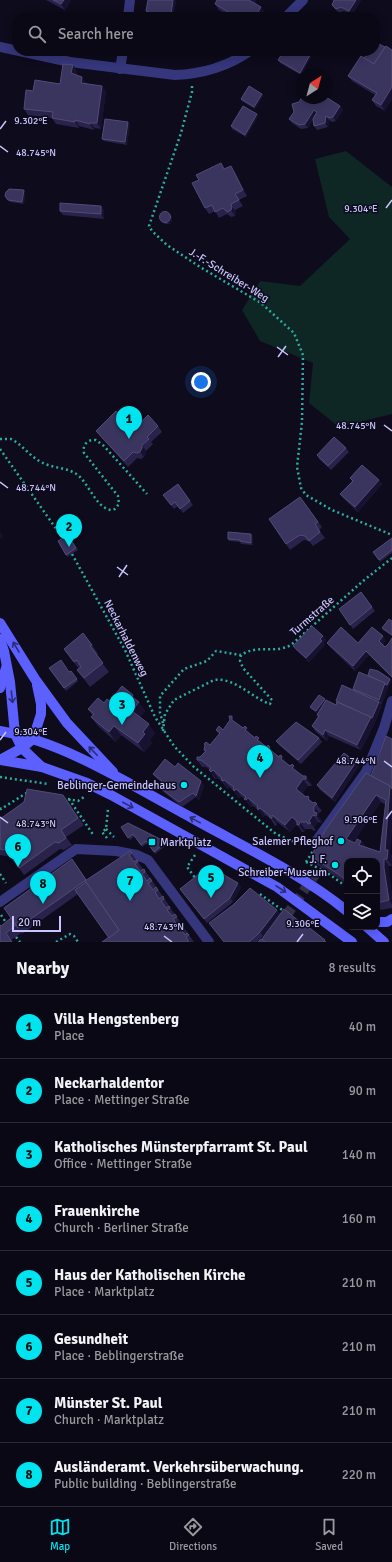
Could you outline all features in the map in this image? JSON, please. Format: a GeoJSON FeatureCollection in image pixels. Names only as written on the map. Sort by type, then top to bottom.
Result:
{"type":"FeatureCollection","features":[{"type":"Feature","properties":{"kind":"main road"},"geometry":{"type":"LineString","coordinates":[[0,623],[35,679],[67,723],[120,779]]}},
{"type":"Feature","properties":{"kind":"main road"},"geometry":{"type":"LineString","coordinates":[[0,639],[7,662],[15,734],[22,748],[42,767]]}},
{"type":"Feature","properties":{"kind":"main road"},"geometry":{"type":"LineString","coordinates":[[0,688],[7,662]]}},
{"type":"Feature","properties":{"kind":"main road"},"geometry":{"type":"LineString","coordinates":[[0,760],[22,748],[33,739],[41,714],[41,704],[35,679]]}},
{"type":"Feature","properties":{"kind":"main road"},"geometry":{"type":"LineString","coordinates":[[0,731],[33,739],[75,756],[120,779],[301,879],[318,889],[344,909]]}},
{"type":"Feature","properties":{"kind":"main road"},"geometry":{"type":"LineString","coordinates":[[0,760],[42,767],[87,783],[253,873],[299,902],[352,942]]}},
{"type":"Feature","properties":{"kind":"main road"},"geometry":{"type":"LineString","coordinates":[[380,922],[387,922],[392,919]]}},
{"type":"Feature","properties":{"kind":"main road"},"geometry":{"type":"LineString","coordinates":[[370,930],[384,942]]}},
{"type":"Feature","properties":{"kind":"street"},"geometry":{"type":"LineString","coordinates":[[129,12],[130,0]]}},
{"type":"Feature","properties":{"kind":"street"},"geometry":{"type":"LineString","coordinates":[[291,12],[303,0]]}},
{"type":"Feature","properties":{"kind":"street"},"geometry":{"type":"LineString","coordinates":[[0,47],[12,49]]}},
{"type":"Feature","properties":{"kind":"street"},"geometry":{"type":"LineString","coordinates":[[44,56],[120,69],[161,74],[192,75],[220,68],[241,56]]}},
{"type":"Feature","properties":{"kind":"street"},"geometry":{"type":"LineString","coordinates":[[120,69],[122,56]]}},
{"type":"Feature","properties":{"kind":"street"},"geometry":{"type":"LineString","coordinates":[[317,840],[366,772],[388,730],[392,701]]}},
{"type":"Feature","properties":{"kind":"street"},"geometry":{"type":"LineString","coordinates":[[0,902],[76,849],[116,851],[137,855],[148,860],[209,942]]}},
{"type":"Feature","properties":{"kind":"path","name":"J.-F.-Schreiber-Weg"},"geometry":{"type":"LineString","coordinates":[[192,75],[192,92],[181,133],[149,226],[152,231],[167,244],[204,270],[261,303],[294,333],[303,355],[302,422],[297,467],[301,488],[306,495],[332,510],[392,535]]}},
{"type":"Feature","properties":{"kind":"path"},"geometry":{"type":"LineString","coordinates":[[0,439],[11,439],[33,458],[75,473],[84,482],[102,506],[111,510],[119,504],[118,496],[83,450],[86,443],[96,440],[104,446],[147,494]]}},
{"type":"Feature","properties":{"kind":"path"},"geometry":{"type":"LineString","coordinates":[[0,448],[64,540]]}},
{"type":"Feature","properties":{"kind":"path","name":"Neckarhaldenweg"},"geometry":{"type":"LineString","coordinates":[[72,554],[125,650],[147,701],[163,731],[174,746],[194,767],[276,834],[292,841],[299,842],[317,840]]}},
{"type":"Feature","properties":{"kind":"path","name":"Turmstraße"},"geometry":{"type":"LineString","coordinates":[[241,655],[252,649],[284,648],[291,645],[363,581],[392,558]]}},
{"type":"Feature","properties":{"kind":"path"},"geometry":{"type":"LineString","coordinates":[[163,731],[164,724],[165,714],[174,700],[214,680],[228,681],[270,704],[272,700],[243,668],[240,660],[241,655],[216,651],[207,661],[184,669],[160,696],[160,713],[164,724]]}},
{"type":"Feature","properties":{"kind":"path"},"geometry":{"type":"LineString","coordinates":[[0,777],[50,785]]}},
{"type":"Feature","properties":{"kind":"path"},"geometry":{"type":"LineString","coordinates":[[0,815],[0,809],[27,792],[31,792]]}},
{"type":"Feature","properties":{"kind":"path"},"geometry":{"type":"LineString","coordinates":[[62,798],[78,801],[85,796],[78,794]]}},
{"type":"Feature","properties":{"kind":"path"},"geometry":{"type":"LineString","coordinates":[[68,799],[104,850]]}},
{"type":"Feature","properties":{"kind":"path"},"geometry":{"type":"LineString","coordinates":[[102,832],[106,829],[108,808]]}},
{"type":"Feature","properties":{"kind":"path"},"geometry":{"type":"LineString","coordinates":[[314,850],[306,862],[329,873],[344,885]]}},
{"type":"Feature","properties":{"kind":"path"},"geometry":{"type":"LineString","coordinates":[[192,884],[196,880],[187,868],[195,855],[201,858]]}},
{"type":"Feature","properties":{"kind":"path"},"geometry":{"type":"LineString","coordinates":[[256,892],[291,916]]}},
{"type":"Feature","properties":{"kind":"path"},"geometry":{"type":"LineString","coordinates":[[0,913],[11,929]]}},
{"type":"Feature","properties":{"kind":"path"},"geometry":{"type":"LineString","coordinates":[[56,942],[70,934],[74,936],[78,942]]}},
{"type":"Feature","properties":{"kind":"path"},"geometry":{"type":"LineString","coordinates":[[16,937],[20,942]]}},
{"type":"Feature","properties":{"kind":"green space"},"geometry":{"type":"Polygon","coordinates":[[[346,151],[392,187],[392,414],[339,427],[309,403],[313,363],[260,341],[242,310],[260,281],[300,286],[350,239],[329,217],[315,159],[346,151]]]}},
{"type":"Feature","properties":{"kind":"building"},"geometry":{"type":"Polygon","coordinates":[[[53,0],[64,0],[61,4],[53,0]]]}},
{"type":"Feature","properties":{"kind":"building"},"geometry":{"type":"Polygon","coordinates":[[[148,0],[173,0],[171,12],[146,11],[148,0]]]}},
{"type":"Feature","properties":{"kind":"building"},"geometry":{"type":"Polygon","coordinates":[[[217,0],[249,0],[261,7],[258,12],[228,12],[215,4],[217,0]]]}},
{"type":"Feature","properties":{"kind":"building"},"geometry":{"type":"Polygon","coordinates":[[[334,0],[356,0],[349,11],[341,7],[336,9],[332,5],[334,0]]]}},
{"type":"Feature","properties":{"kind":"building"},"geometry":{"type":"Polygon","coordinates":[[[380,44],[385,47],[380,55],[380,44]]]}},
{"type":"Feature","properties":{"kind":"building"},"geometry":{"type":"Polygon","coordinates":[[[386,46],[392,50],[392,87],[381,105],[372,100],[377,93],[348,76],[361,56],[374,64],[386,46]]]}},
{"type":"Feature","properties":{"kind":"building"},"geometry":{"type":"Polygon","coordinates":[[[281,56],[309,56],[303,68],[296,68],[296,71],[278,60],[281,56]]]}},
{"type":"Feature","properties":{"kind":"building"},"geometry":{"type":"Polygon","coordinates":[[[365,56],[379,56],[374,64],[364,58],[365,56]]]}},
{"type":"Feature","properties":{"kind":"building"},"geometry":{"type":"Polygon","coordinates":[[[63,64],[73,65],[71,73],[82,77],[81,83],[102,86],[97,123],[90,124],[75,120],[75,122],[52,118],[53,112],[24,109],[26,90],[33,91],[35,80],[60,84],[63,64]]]}},
{"type":"Feature","properties":{"kind":"building"},"geometry":{"type":"Polygon","coordinates":[[[249,86],[262,94],[254,107],[241,99],[249,86]]]}},
{"type":"Feature","properties":{"kind":"building"},"geometry":{"type":"Polygon","coordinates":[[[332,101],[340,106],[333,117],[329,118],[326,116],[325,123],[314,126],[313,119],[317,112],[314,110],[305,124],[299,125],[289,119],[294,112],[292,104],[332,104],[332,101]]]}},
{"type":"Feature","properties":{"kind":"building"},"geometry":{"type":"Polygon","coordinates":[[[243,106],[257,114],[245,135],[231,126],[243,106]]]}},
{"type":"Feature","properties":{"kind":"building"},"geometry":{"type":"Polygon","coordinates":[[[105,119],[128,122],[125,142],[102,139],[105,119]]]}},
{"type":"Feature","properties":{"kind":"building"},"geometry":{"type":"Polygon","coordinates":[[[221,163],[224,169],[231,166],[243,190],[235,194],[239,200],[231,204],[231,210],[227,212],[223,208],[215,212],[212,205],[205,208],[192,183],[199,180],[196,175],[221,163]]]}},
{"type":"Feature","properties":{"kind":"building"},"geometry":{"type":"Polygon","coordinates":[[[9,189],[24,190],[22,202],[8,200],[5,196],[9,189]]]}},
{"type":"Feature","properties":{"kind":"building"},"geometry":{"type":"Polygon","coordinates":[[[60,203],[101,206],[101,214],[60,211],[60,203]]]}},
{"type":"Feature","properties":{"kind":"building"},"geometry":{"type":"Polygon","coordinates":[[[163,212],[167,212],[169,213],[169,221],[163,222],[160,219],[160,215],[163,212]]]}},
{"type":"Feature","properties":{"kind":"building"},"geometry":{"type":"Polygon","coordinates":[[[116,411],[133,430],[148,415],[158,426],[147,437],[149,439],[142,445],[140,452],[133,452],[124,461],[96,431],[116,411]]]}},
{"type":"Feature","properties":{"kind":"building"},"geometry":{"type":"Polygon","coordinates":[[[334,437],[346,448],[328,466],[317,455],[334,437]]]}},
{"type":"Feature","properties":{"kind":"building"},"geometry":{"type":"Polygon","coordinates":[[[362,465],[379,480],[355,507],[340,494],[353,481],[350,478],[362,465]]]}},
{"type":"Feature","properties":{"kind":"building"},"geometry":{"type":"Polygon","coordinates":[[[178,484],[190,501],[180,509],[175,502],[171,505],[163,495],[178,484]]]}},
{"type":"Feature","properties":{"kind":"building"},"geometry":{"type":"Polygon","coordinates":[[[300,497],[318,522],[315,524],[320,532],[309,541],[305,536],[300,535],[286,544],[269,519],[300,497]]]}},
{"type":"Feature","properties":{"kind":"building"},"geometry":{"type":"Polygon","coordinates":[[[228,532],[251,534],[251,543],[228,539],[228,532]]]}},
{"type":"Feature","properties":{"kind":"building"},"geometry":{"type":"Polygon","coordinates":[[[68,535],[76,548],[66,555],[58,541],[68,535]]]}},
{"type":"Feature","properties":{"kind":"building"},"geometry":{"type":"Polygon","coordinates":[[[392,538],[392,550],[379,560],[373,552],[392,538]]]}},
{"type":"Feature","properties":{"kind":"building"},"geometry":{"type":"Polygon","coordinates":[[[361,592],[372,607],[350,625],[339,609],[361,592]]]}},
{"type":"Feature","properties":{"kind":"building"},"geometry":{"type":"Polygon","coordinates":[[[389,619],[392,621],[392,635],[382,628],[389,619]]]}},
{"type":"Feature","properties":{"kind":"building"},"geometry":{"type":"Polygon","coordinates":[[[312,626],[323,636],[320,639],[322,641],[306,658],[293,646],[312,626]]]}},
{"type":"Feature","properties":{"kind":"building"},"geometry":{"type":"Polygon","coordinates":[[[341,627],[358,643],[372,627],[383,636],[379,641],[385,647],[392,638],[392,677],[366,651],[353,666],[327,643],[341,627]]]}},
{"type":"Feature","properties":{"kind":"building"},"geometry":{"type":"Polygon","coordinates":[[[83,633],[92,645],[90,646],[103,663],[84,678],[77,670],[81,667],[77,660],[74,662],[64,649],[83,633]]]}},
{"type":"Feature","properties":{"kind":"building"},"geometry":{"type":"Polygon","coordinates":[[[61,660],[69,672],[71,671],[77,679],[64,688],[49,668],[61,660]]]}},
{"type":"Feature","properties":{"kind":"building"},"geometry":{"type":"Polygon","coordinates":[[[370,669],[378,671],[390,679],[387,685],[368,675],[370,669]]]}},
{"type":"Feature","properties":{"kind":"building"},"geometry":{"type":"Polygon","coordinates":[[[359,672],[385,683],[379,700],[353,689],[359,672]]]}},
{"type":"Feature","properties":{"kind":"building"},"geometry":{"type":"Polygon","coordinates":[[[342,685],[379,702],[372,718],[336,701],[342,685]]]}},
{"type":"Feature","properties":{"kind":"building"},"geometry":{"type":"Polygon","coordinates":[[[122,686],[139,702],[132,711],[149,724],[143,732],[145,734],[138,743],[114,726],[109,732],[91,717],[94,714],[88,709],[98,698],[104,703],[107,699],[110,701],[122,686]]]}},
{"type":"Feature","properties":{"kind":"building"},"geometry":{"type":"Polygon","coordinates":[[[319,695],[325,699],[316,711],[310,707],[319,695]]]}},
{"type":"Feature","properties":{"kind":"building"},"geometry":{"type":"Polygon","coordinates":[[[326,700],[336,705],[337,702],[371,717],[357,745],[325,730],[323,735],[312,726],[319,716],[317,715],[326,700]]]}},
{"type":"Feature","properties":{"kind":"building"},"geometry":{"type":"Polygon","coordinates":[[[229,716],[232,716],[232,720],[243,728],[245,726],[247,728],[245,730],[255,738],[256,736],[259,738],[257,740],[267,747],[268,745],[270,747],[269,749],[279,757],[280,755],[282,756],[281,759],[290,766],[292,764],[294,766],[292,768],[303,776],[306,776],[306,779],[303,779],[296,789],[306,797],[309,797],[308,799],[313,803],[315,802],[317,804],[314,806],[314,812],[317,813],[316,816],[313,815],[309,821],[311,823],[308,824],[307,822],[300,822],[299,825],[297,825],[297,821],[292,817],[285,825],[272,815],[272,818],[270,818],[269,815],[260,808],[258,810],[258,806],[248,798],[246,800],[244,799],[246,797],[236,789],[234,791],[234,787],[224,780],[221,780],[222,778],[213,770],[211,772],[209,770],[211,768],[201,760],[197,760],[197,757],[200,757],[206,751],[204,750],[204,744],[206,742],[210,745],[220,733],[216,730],[219,726],[223,730],[230,720],[229,716]]]}},
{"type":"Feature","properties":{"kind":"building"},"geometry":{"type":"Polygon","coordinates":[[[296,722],[319,738],[298,760],[276,741],[296,722]]]}},
{"type":"Feature","properties":{"kind":"building"},"geometry":{"type":"Polygon","coordinates":[[[386,736],[392,739],[392,789],[390,786],[371,776],[386,736]]]}},
{"type":"Feature","properties":{"kind":"building"},"geometry":{"type":"Polygon","coordinates":[[[344,753],[356,762],[332,798],[317,785],[344,753]]]}},
{"type":"Feature","properties":{"kind":"building","name":"Beblinger-Gemeindehaus"},"geometry":{"type":"Polygon","coordinates":[[[165,759],[175,767],[178,763],[201,781],[196,796],[193,793],[179,802],[158,786],[162,781],[153,774],[165,759]]]}},
{"type":"Feature","properties":{"kind":"building","name":"Salemer Pfleghof"},"geometry":{"type":"Polygon","coordinates":[[[366,773],[390,786],[385,850],[388,850],[387,859],[384,859],[389,900],[380,902],[380,858],[344,858],[344,879],[311,856],[326,829],[366,773]],[[376,795],[346,839],[355,843],[357,839],[361,841],[359,845],[380,852],[386,800],[376,795]]]}},
{"type":"Feature","properties":{"kind":"building"},"geometry":{"type":"Polygon","coordinates":[[[27,789],[63,795],[78,818],[61,830],[66,838],[59,843],[55,842],[19,868],[6,850],[0,849],[0,819],[24,802],[27,789]]]}},
{"type":"Feature","properties":{"kind":"building"},"geometry":{"type":"Polygon","coordinates":[[[128,823],[166,842],[154,852],[146,841],[141,845],[133,834],[128,838],[121,827],[128,823]]]}},
{"type":"Feature","properties":{"kind":"building"},"geometry":{"type":"Polygon","coordinates":[[[130,851],[132,853],[129,855],[134,862],[137,860],[138,862],[135,864],[140,871],[144,869],[145,872],[142,874],[147,881],[150,878],[152,881],[148,883],[153,890],[156,887],[158,890],[155,892],[159,899],[163,896],[164,899],[161,901],[166,908],[169,906],[170,908],[167,910],[172,916],[175,914],[177,917],[173,919],[178,926],[181,924],[182,926],[180,928],[185,935],[187,933],[189,935],[186,937],[189,942],[102,942],[119,930],[85,881],[130,851]]]}},
{"type":"Feature","properties":{"kind":"building"},"geometry":{"type":"Polygon","coordinates":[[[72,859],[86,880],[18,928],[4,908],[72,859]]]}},
{"type":"Feature","properties":{"kind":"building"},"geometry":{"type":"Polygon","coordinates":[[[209,866],[238,883],[230,898],[204,919],[180,889],[209,866]]]}},
{"type":"Feature","properties":{"kind":"building"},"geometry":{"type":"Polygon","coordinates":[[[86,882],[119,930],[109,938],[75,890],[86,882]]]}},
{"type":"Feature","properties":{"kind":"building"},"geometry":{"type":"Polygon","coordinates":[[[250,888],[277,910],[260,932],[249,942],[224,942],[209,923],[233,905],[250,888]]]}},
{"type":"Feature","properties":{"kind":"building"},"geometry":{"type":"Polygon","coordinates":[[[284,909],[300,922],[298,924],[303,928],[306,925],[325,940],[323,942],[266,942],[262,939],[284,909]]]}},
{"type":"Feature","properties":{"kind":"building"},"geometry":{"type":"Polygon","coordinates":[[[11,918],[16,925],[6,933],[12,942],[0,942],[0,925],[1,926],[11,918]]]}},
{"type":"Feature","properties":{"kind":"building"},"geometry":{"type":"Polygon","coordinates":[[[261,939],[265,942],[258,942],[261,939]]]}},
{"type":"Feature","properties":{"kind":"tunnel"},"geometry":{"type":"LineString","coordinates":[[286,916],[317,872]]}},
{"type":"Feature","properties":{"kind":"place","name":"Villa Hengstenberg"},"geometry":{"type":"Point","coordinates":[129,439]}},
{"type":"Feature","properties":{"kind":"place","name":"Neckarhaldentor"},"geometry":{"type":"Point","coordinates":[69,547]}},
{"type":"Feature","properties":{"kind":"place","name":"Katholisches Münsterpfarramt St. Paul"},"geometry":{"type":"Point","coordinates":[122,725]}},
{"type":"Feature","properties":{"kind":"place","name":"Frauenkirche"},"geometry":{"type":"Point","coordinates":[260,778]}},
{"type":"Feature","properties":{"kind":"place","name":"Beblinger-Gemeindehaus"},"geometry":{"type":"Point","coordinates":[184,785]}},
{"type":"Feature","properties":{"kind":"place","name":"Salemer Pfleghof"},"geometry":{"type":"Point","coordinates":[341,841]}},
{"type":"Feature","properties":{"kind":"place","name":"Marktplatz"},"geometry":{"type":"Point","coordinates":[152,842]}},
{"type":"Feature","properties":{"kind":"place","name":"J. F. Schreiber-Museum"},"geometry":{"type":"Point","coordinates":[335,865]}},
{"type":"Feature","properties":{"kind":"place","name":"Gesundheit"},"geometry":{"type":"Point","coordinates":[18,867]}},
{"type":"Feature","properties":{"kind":"place","name":"Haus der Katholischen Kirche"},"geometry":{"type":"Point","coordinates":[211,898]}},
{"type":"Feature","properties":{"kind":"place","name":"Münster St. Paul"},"geometry":{"type":"Point","coordinates":[130,901]}},
{"type":"Feature","properties":{"kind":"place","name":"Ausländeramt. Verkehrsüberwachung."},"geometry":{"type":"Point","coordinates":[43,904]}}]}
